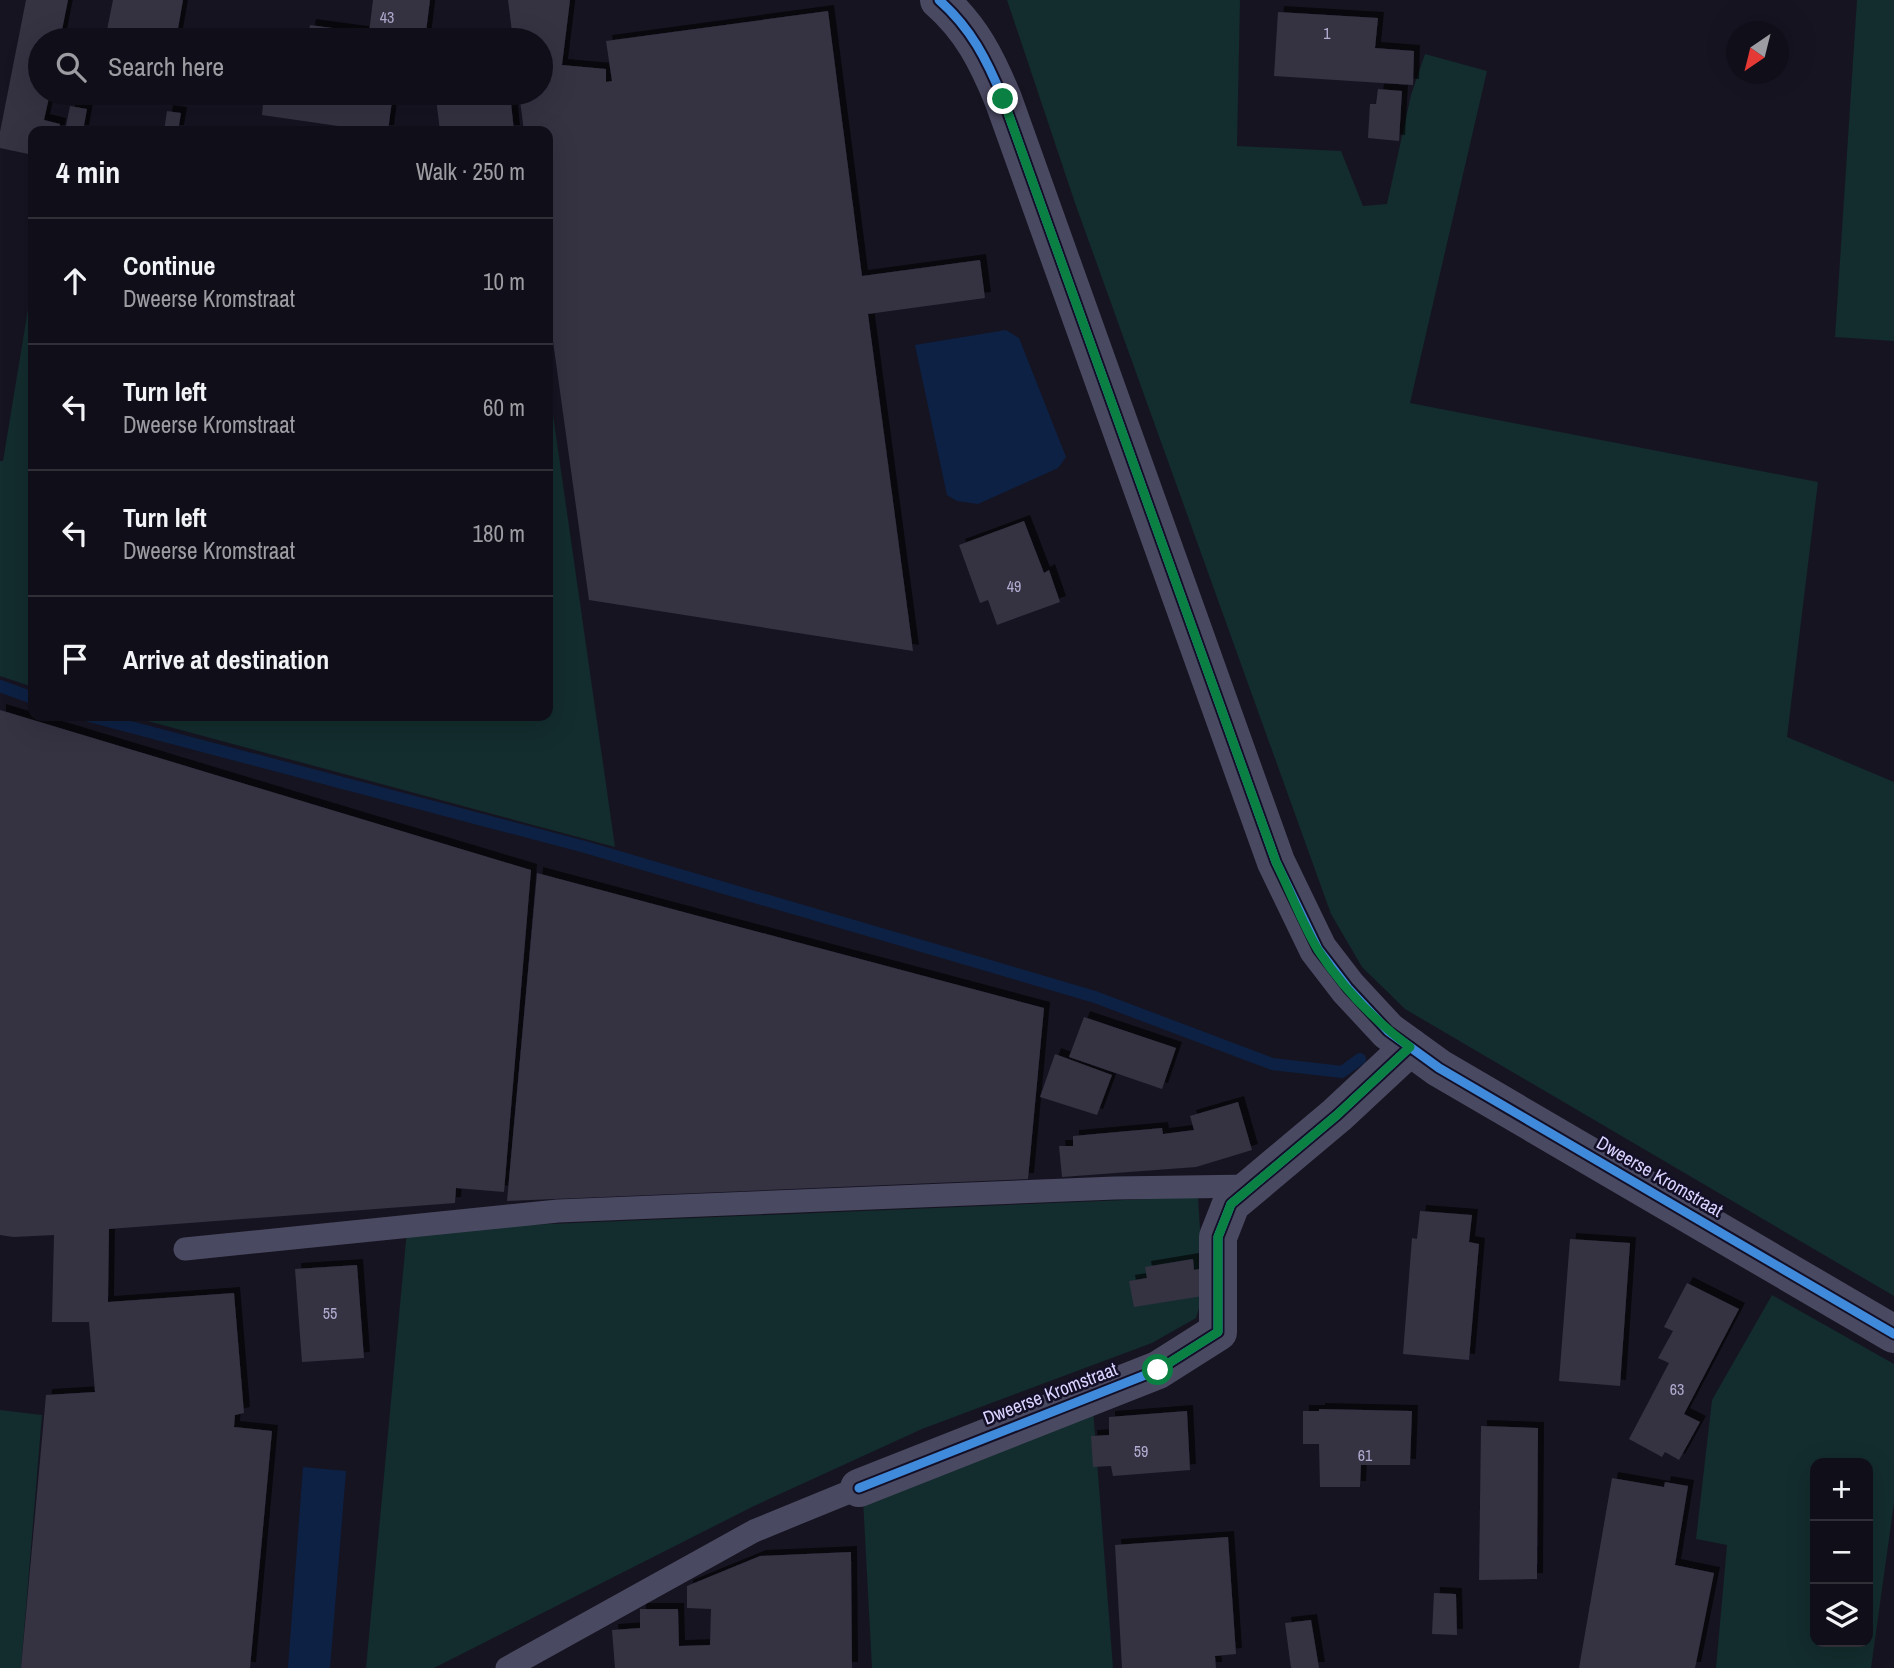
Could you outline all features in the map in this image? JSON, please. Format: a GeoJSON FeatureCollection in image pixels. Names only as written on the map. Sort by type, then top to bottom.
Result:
{"type":"FeatureCollection","features":[{"type":"Feature","properties":{"kind":"street","name":"Dweerse Kromstraat"},"geometry":{"type":"LineString","coordinates":[[939,0],[954,13],[985,55],[1003,99],[1276,862],[1318,949],[1388,1031],[1438,1068],[1894,1334]]}},
{"type":"Feature","properties":{"kind":"street","name":"Dweerse Kromstraat"},"geometry":{"type":"LineString","coordinates":[[859,1488],[1158,1370],[1218,1332],[1218,1237],[1231,1204],[1337,1115],[1410,1047]]}},
{"type":"Feature","properties":{"kind":"lane"},"geometry":{"type":"LineString","coordinates":[[185,1250],[558,1211],[1115,1188],[1253,1186]]}},
{"type":"Feature","properties":{"kind":"lane"},"geometry":{"type":"LineString","coordinates":[[507,1668],[754,1531],[859,1488]]}},
{"type":"Feature","properties":{"kind":"green space"},"geometry":{"type":"Polygon","coordinates":[[[1007,0],[1240,0],[1237,146],[1341,151],[1363,206],[1387,204],[1411,95],[1425,54],[1487,71],[1410,403],[1818,482],[1787,737],[1894,782],[1894,1296],[1405,1009],[1362,967],[1331,914],[1075,203],[1007,0]]]}},
{"type":"Feature","properties":{"kind":"green space"},"geometry":{"type":"Polygon","coordinates":[[[1857,0],[1894,0],[1894,341],[1835,337],[1857,0]]]}},
{"type":"Feature","properties":{"kind":"green space"},"geometry":{"type":"Polygon","coordinates":[[[28,309],[28,685],[0,676],[0,461],[3,461],[28,309]]]}},
{"type":"Feature","properties":{"kind":"green space"},"geometry":{"type":"Polygon","coordinates":[[[553,415],[615,847],[148,721],[553,721],[553,415]]]}},
{"type":"Feature","properties":{"kind":"green space"},"geometry":{"type":"Polygon","coordinates":[[[1198,1197],[1204,1293],[1196,1318],[1152,1343],[922,1429],[754,1506],[434,1668],[366,1668],[407,1230],[1198,1197]]]}},
{"type":"Feature","properties":{"kind":"green space"},"geometry":{"type":"Polygon","coordinates":[[[1772,1295],[1894,1364],[1894,1503],[1871,1668],[1716,1668],[1727,1545],[1696,1539],[1712,1400],[1772,1295]]]}},
{"type":"Feature","properties":{"kind":"green space"},"geometry":{"type":"Polygon","coordinates":[[[1093,1409],[1113,1668],[872,1668],[863,1499],[1093,1409]]]}},
{"type":"Feature","properties":{"kind":"green space"},"geometry":{"type":"Polygon","coordinates":[[[0,1410],[42,1415],[21,1668],[0,1668],[0,1410]]]}},
{"type":"Feature","properties":{"kind":"water"},"geometry":{"type":"Polygon","coordinates":[[[1006,330],[1019,338],[1066,457],[1058,468],[978,504],[957,501],[947,495],[915,345],[1006,330]]]}},
{"type":"Feature","properties":{"kind":"water"},"geometry":{"type":"Polygon","coordinates":[[[303,1467],[346,1471],[330,1668],[288,1668],[303,1467]]]}},
{"type":"Feature","properties":{"kind":"building"},"geometry":{"type":"Polygon","coordinates":[[[26,0],[68,0],[62,28],[28,28],[28,105],[47,105],[44,120],[60,126],[28,126],[28,154],[0,148],[0,132],[26,0]]]}},
{"type":"Feature","properties":{"kind":"building"},"geometry":{"type":"Polygon","coordinates":[[[113,0],[183,0],[178,28],[107,28],[113,0]]]}},
{"type":"Feature","properties":{"kind":"building"},"geometry":{"type":"Polygon","coordinates":[[[373,0],[430,0],[426,28],[370,28],[373,0]]]}},
{"type":"Feature","properties":{"kind":"building"},"geometry":{"type":"Polygon","coordinates":[[[508,0],[570,0],[562,65],[606,69],[606,82],[612,81],[606,41],[828,11],[862,276],[980,260],[985,298],[868,314],[913,651],[589,600],[553,341],[553,126],[523,126],[521,105],[553,105],[553,28],[512,28],[508,0]]]}},
{"type":"Feature","properties":{"kind":"building"},"geometry":{"type":"Polygon","coordinates":[[[1278,12],[1378,18],[1375,48],[1414,51],[1413,85],[1274,76],[1278,12]]]}},
{"type":"Feature","properties":{"kind":"building"},"geometry":{"type":"Polygon","coordinates":[[[310,25],[332,28],[309,28],[310,25]]]}},
{"type":"Feature","properties":{"kind":"building"},"geometry":{"type":"Polygon","coordinates":[[[1378,89],[1402,91],[1399,141],[1368,138],[1370,104],[1376,104],[1378,89]]]}},
{"type":"Feature","properties":{"kind":"building"},"geometry":{"type":"Polygon","coordinates":[[[263,105],[391,105],[389,126],[338,126],[262,115],[263,105]]]}},
{"type":"Feature","properties":{"kind":"building"},"geometry":{"type":"Polygon","coordinates":[[[437,105],[511,105],[513,126],[439,126],[437,105]]]}},
{"type":"Feature","properties":{"kind":"building"},"geometry":{"type":"Polygon","coordinates":[[[70,106],[87,109],[84,126],[66,126],[70,106]]]}},
{"type":"Feature","properties":{"kind":"building"},"geometry":{"type":"Polygon","coordinates":[[[167,111],[181,113],[179,126],[165,126],[167,111]]]}},
{"type":"Feature","properties":{"kind":"building"},"geometry":{"type":"Polygon","coordinates":[[[1024,521],[1044,573],[1049,570],[1060,602],[997,625],[988,600],[980,603],[959,545],[1024,521]]]}},
{"type":"Feature","properties":{"kind":"building"},"geometry":{"type":"Polygon","coordinates":[[[0,710],[28,718],[28,721],[37,721],[531,870],[504,1192],[456,1188],[455,1203],[109,1229],[108,1302],[234,1293],[244,1413],[235,1415],[234,1427],[272,1431],[250,1668],[21,1668],[46,1395],[95,1392],[89,1322],[52,1322],[54,1235],[0,1235],[0,710]]]}},
{"type":"Feature","properties":{"kind":"building"},"geometry":{"type":"Polygon","coordinates":[[[537,873],[1044,1008],[1028,1179],[507,1201],[537,873]]]}},
{"type":"Feature","properties":{"kind":"building"},"geometry":{"type":"Polygon","coordinates":[[[1084,1017],[1176,1048],[1162,1089],[1069,1057],[1084,1017]]]}},
{"type":"Feature","properties":{"kind":"building"},"geometry":{"type":"Polygon","coordinates":[[[1055,1054],[1112,1075],[1097,1115],[1040,1097],[1055,1054]]]}},
{"type":"Feature","properties":{"kind":"building"},"geometry":{"type":"Polygon","coordinates":[[[1238,1102],[1252,1150],[1196,1167],[1062,1177],[1059,1146],[1073,1146],[1073,1136],[1162,1128],[1163,1134],[1194,1130],[1190,1116],[1238,1102]]]}},
{"type":"Feature","properties":{"kind":"building"},"geometry":{"type":"Polygon","coordinates":[[[1420,1211],[1472,1215],[1469,1242],[1479,1244],[1469,1360],[1403,1354],[1412,1238],[1417,1239],[1420,1211]]]}},
{"type":"Feature","properties":{"kind":"building"},"geometry":{"type":"Polygon","coordinates":[[[1570,1239],[1630,1243],[1620,1386],[1559,1381],[1570,1239]]]}},
{"type":"Feature","properties":{"kind":"building"},"geometry":{"type":"Polygon","coordinates":[[[1193,1259],[1194,1270],[1205,1268],[1203,1296],[1134,1307],[1129,1281],[1147,1278],[1145,1267],[1193,1259]]]}},
{"type":"Feature","properties":{"kind":"building"},"geometry":{"type":"Polygon","coordinates":[[[357,1265],[364,1358],[302,1362],[295,1269],[357,1265]]]}},
{"type":"Feature","properties":{"kind":"building"},"geometry":{"type":"Polygon","coordinates":[[[1687,1283],[1739,1309],[1684,1414],[1700,1422],[1679,1460],[1665,1452],[1662,1457],[1629,1439],[1669,1363],[1658,1358],[1673,1331],[1664,1327],[1687,1283]]]}},
{"type":"Feature","properties":{"kind":"building"},"geometry":{"type":"Polygon","coordinates":[[[1187,1411],[1190,1470],[1113,1476],[1111,1466],[1093,1467],[1091,1436],[1109,1435],[1109,1417],[1187,1411]]]}},
{"type":"Feature","properties":{"kind":"building"},"geometry":{"type":"Polygon","coordinates":[[[1303,1411],[1412,1411],[1410,1465],[1361,1465],[1360,1487],[1320,1487],[1319,1444],[1303,1444],[1303,1411]]]}},
{"type":"Feature","properties":{"kind":"building"},"geometry":{"type":"Polygon","coordinates":[[[1481,1426],[1538,1428],[1537,1579],[1479,1580],[1481,1426]]]}},
{"type":"Feature","properties":{"kind":"building"},"geometry":{"type":"Polygon","coordinates":[[[1612,1478],[1664,1487],[1665,1482],[1688,1486],[1675,1565],[1714,1573],[1695,1668],[1579,1668],[1612,1478]]]}},
{"type":"Feature","properties":{"kind":"building"},"geometry":{"type":"Polygon","coordinates":[[[1228,1537],[1236,1654],[1215,1656],[1216,1668],[1122,1668],[1115,1545],[1228,1537]]]}},
{"type":"Feature","properties":{"kind":"building"},"geometry":{"type":"Polygon","coordinates":[[[851,1552],[852,1668],[615,1668],[612,1630],[640,1628],[640,1609],[678,1609],[679,1646],[710,1645],[711,1609],[687,1608],[687,1586],[760,1556],[851,1552]]]}},
{"type":"Feature","properties":{"kind":"building"},"geometry":{"type":"Polygon","coordinates":[[[1434,1593],[1456,1594],[1457,1635],[1432,1634],[1434,1593]]]}},
{"type":"Feature","properties":{"kind":"building"},"geometry":{"type":"Polygon","coordinates":[[[1311,1620],[1319,1668],[1291,1668],[1285,1623],[1311,1620]]]}},
{"type":"Feature","properties":{"kind":"waterway"},"geometry":{"type":"LineString","coordinates":[[0,686],[28,696]]}},
{"type":"Feature","properties":{"kind":"waterway"},"geometry":{"type":"LineString","coordinates":[[108,721],[585,847],[1095,997],[1272,1064],[1342,1072],[1360,1059]]}},
{"type":"Feature","properties":{"kind":"cycle path"},"geometry":{"type":"LineString","coordinates":[[939,0],[977,45],[1003,99],[1276,862],[1318,949],[1348,988],[1388,1031],[1439,1068],[1894,1334]]}},
{"type":"Feature","properties":{"kind":"cycle path"},"geometry":{"type":"LineString","coordinates":[[859,1488],[1158,1370],[1218,1332],[1218,1237],[1231,1204],[1337,1115],[1410,1047]]}},
{"type":"Feature","properties":{"kind":"route"},"geometry":{"type":"LineString","coordinates":[[1003,99],[1276,862],[1318,949],[1348,989],[1388,1031],[1410,1047],[1337,1115],[1231,1204],[1218,1237],[1218,1332],[1158,1370]]}}]}
